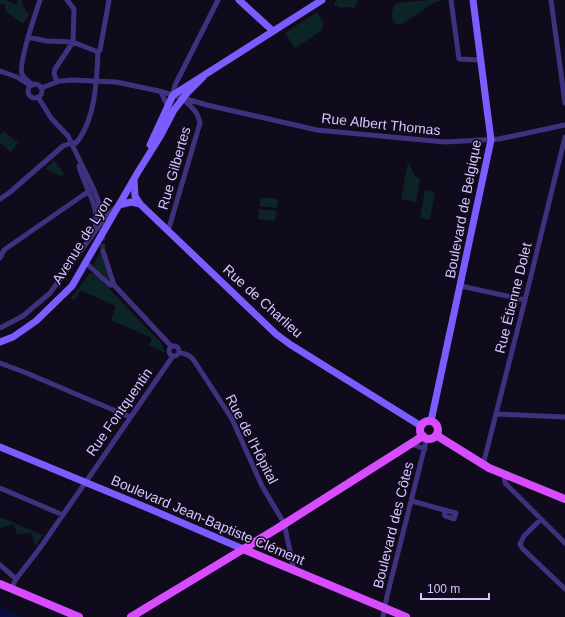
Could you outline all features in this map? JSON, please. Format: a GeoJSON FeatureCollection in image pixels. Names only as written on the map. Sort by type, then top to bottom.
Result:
{"type":"FeatureCollection","features":[{"type":"Feature","properties":{"kind":"main road"},"geometry":{"type":"LineString","coordinates":[[239,0],[273,31]]}},
{"type":"Feature","properties":{"kind":"main road"},"geometry":{"type":"LineString","coordinates":[[173,95],[322,0]]}},
{"type":"Feature","properties":{"kind":"main road","name":"Boulevard de Belgique"},"geometry":{"type":"LineString","coordinates":[[431,421],[491,140],[473,0]]}},
{"type":"Feature","properties":{"kind":"main road","name":"Avenue de Lyon"},"geometry":{"type":"LineString","coordinates":[[0,342],[18,334],[47,312],[72,286],[153,146],[161,135],[174,110],[203,77]]}},
{"type":"Feature","properties":{"kind":"main road","name":"Avenue de Lyon"},"geometry":{"type":"LineString","coordinates":[[138,172],[173,95]]}},
{"type":"Feature","properties":{"kind":"main road","name":"Rue de Charlieu"},"geometry":{"type":"LineString","coordinates":[[134,179],[135,196],[140,204],[276,334],[291,345],[421,426]]}},
{"type":"Feature","properties":{"kind":"main road"},"geometry":{"type":"LineString","coordinates":[[119,205],[131,202],[140,204]]}},
{"type":"Feature","properties":{"kind":"main road"},"geometry":{"type":"LineString","coordinates":[[425,437],[421,431],[421,426],[424,423],[431,421],[436,424],[436,435]]}},
{"type":"Feature","properties":{"kind":"main road"},"geometry":{"type":"LineString","coordinates":[[436,435],[483,465],[565,499]]}},
{"type":"Feature","properties":{"kind":"main road"},"geometry":{"type":"LineString","coordinates":[[131,617],[243,549],[410,444],[425,437],[432,438],[436,435]]}},
{"type":"Feature","properties":{"kind":"main road","name":"Boulevard Jean-Baptiste Clément"},"geometry":{"type":"LineString","coordinates":[[0,447],[406,617]]}},
{"type":"Feature","properties":{"kind":"main road"},"geometry":{"type":"LineString","coordinates":[[0,584],[78,617]]}},
{"type":"Feature","properties":{"kind":"street"},"geometry":{"type":"LineString","coordinates":[[31,86],[22,74],[22,67],[28,37],[40,0]]}},
{"type":"Feature","properties":{"kind":"street"},"geometry":{"type":"LineString","coordinates":[[57,82],[54,73],[55,69],[73,42],[74,9],[67,0]]}},
{"type":"Feature","properties":{"kind":"street"},"geometry":{"type":"LineString","coordinates":[[0,198],[9,193],[63,146],[74,143],[87,126],[97,81],[98,52],[100,50],[109,0]]}},
{"type":"Feature","properties":{"kind":"street"},"geometry":{"type":"LineString","coordinates":[[153,146],[170,108],[175,85],[218,0]]}},
{"type":"Feature","properties":{"kind":"street"},"geometry":{"type":"LineString","coordinates":[[451,0],[459,59],[480,60]]}},
{"type":"Feature","properties":{"kind":"street"},"geometry":{"type":"LineString","coordinates":[[551,0],[565,102]]}},
{"type":"Feature","properties":{"kind":"street"},"geometry":{"type":"LineString","coordinates":[[28,37],[40,40],[73,42],[98,52]]}},
{"type":"Feature","properties":{"kind":"street"},"geometry":{"type":"LineString","coordinates":[[0,71],[17,77],[31,86],[37,85],[41,88],[41,94],[38,97]]}},
{"type":"Feature","properties":{"kind":"street"},"geometry":{"type":"LineString","coordinates":[[17,77],[22,74]]}},
{"type":"Feature","properties":{"kind":"street","name":"Rue Albert Thomas"},"geometry":{"type":"LineString","coordinates":[[41,88],[57,82],[72,80],[130,85],[173,95],[195,102],[317,130],[446,142],[491,140],[565,125]]}},
{"type":"Feature","properties":{"kind":"street"},"geometry":{"type":"LineString","coordinates":[[183,98],[185,92],[193,82]]}},
{"type":"Feature","properties":{"kind":"street"},"geometry":{"type":"LineString","coordinates":[[31,86],[28,91],[30,95],[35,98],[38,97],[51,118],[74,143],[81,173],[89,191],[96,214],[95,230]]}},
{"type":"Feature","properties":{"kind":"street"},"geometry":{"type":"LineString","coordinates":[[161,92],[167,106]]}},
{"type":"Feature","properties":{"kind":"street","name":"Rue Gilbertes"},"geometry":{"type":"LineString","coordinates":[[168,231],[200,123],[196,112],[183,98]]}},
{"type":"Feature","properties":{"kind":"street","name":"Rue Étienne Dolet"},"geometry":{"type":"LineString","coordinates":[[483,465],[565,137]]}},
{"type":"Feature","properties":{"kind":"street"},"geometry":{"type":"LineString","coordinates":[[78,159],[98,200],[101,214]]}},
{"type":"Feature","properties":{"kind":"street"},"geometry":{"type":"LineString","coordinates":[[0,258],[4,250],[89,191]]}},
{"type":"Feature","properties":{"kind":"street"},"geometry":{"type":"LineString","coordinates":[[0,328],[23,316],[50,293],[58,284],[104,218],[119,205]]}},
{"type":"Feature","properties":{"kind":"street"},"geometry":{"type":"LineString","coordinates":[[103,251],[114,284],[171,346],[177,346],[179,352],[176,355],[173,356],[169,352],[171,346]]}},
{"type":"Feature","properties":{"kind":"street"},"geometry":{"type":"LineString","coordinates":[[86,263],[110,285],[114,284]]}},
{"type":"Feature","properties":{"kind":"street"},"geometry":{"type":"LineString","coordinates":[[461,286],[525,300]]}},
{"type":"Feature","properties":{"kind":"street","name":"Rue de l'Hôpital"},"geometry":{"type":"LineString","coordinates":[[179,352],[188,355],[193,359],[232,419],[262,486],[284,523],[294,570]]}},
{"type":"Feature","properties":{"kind":"street","name":"Rue Fontquentin"},"geometry":{"type":"LineString","coordinates":[[11,589],[16,579],[63,515],[173,356]]}},
{"type":"Feature","properties":{"kind":"street"},"geometry":{"type":"LineString","coordinates":[[0,363],[130,417]]}},
{"type":"Feature","properties":{"kind":"street"},"geometry":{"type":"LineString","coordinates":[[496,414],[565,417]]}},
{"type":"Feature","properties":{"kind":"street","name":"Boulevard des Côtes"},"geometry":{"type":"LineString","coordinates":[[383,617],[425,449],[425,437]]}},
{"type":"Feature","properties":{"kind":"street"},"geometry":{"type":"LineString","coordinates":[[410,444],[425,449]]}},
{"type":"Feature","properties":{"kind":"street"},"geometry":{"type":"LineString","coordinates":[[504,475],[505,482],[565,543]]}},
{"type":"Feature","properties":{"kind":"street"},"geometry":{"type":"LineString","coordinates":[[0,488],[63,515]]}},
{"type":"Feature","properties":{"kind":"street"},"geometry":{"type":"LineString","coordinates":[[412,500],[444,510]]}},
{"type":"Feature","properties":{"kind":"street"},"geometry":{"type":"LineString","coordinates":[[541,519],[524,536],[520,544],[522,548],[565,589]]}},
{"type":"Feature","properties":{"kind":"street"},"geometry":{"type":"LineString","coordinates":[[0,565],[16,579]]}},
{"type":"Feature","properties":{"kind":"green space"},"geometry":{"type":"Polygon","coordinates":[[[0,0],[5,0],[17,5],[17,0],[22,0],[23,6],[29,15],[23,24],[5,10],[5,4],[0,4],[0,0]]]}},
{"type":"Feature","properties":{"kind":"green space"},"geometry":{"type":"Polygon","coordinates":[[[336,0],[358,0],[354,8],[340,8],[334,5],[336,0]]]}},
{"type":"Feature","properties":{"kind":"green space"},"geometry":{"type":"Polygon","coordinates":[[[444,0],[435,2],[402,24],[396,24],[394,22],[392,14],[396,3],[444,0]]]}},
{"type":"Feature","properties":{"kind":"green space"},"geometry":{"type":"Polygon","coordinates":[[[317,12],[324,24],[321,31],[295,48],[285,33],[317,12]]]}},
{"type":"Feature","properties":{"kind":"green space"},"geometry":{"type":"Polygon","coordinates":[[[3,131],[18,143],[11,152],[0,143],[0,135],[3,131]]]}},
{"type":"Feature","properties":{"kind":"green space"},"geometry":{"type":"Polygon","coordinates":[[[53,159],[64,173],[62,177],[45,169],[52,163],[53,159]]]}},
{"type":"Feature","properties":{"kind":"green space"},"geometry":{"type":"Polygon","coordinates":[[[408,163],[410,164],[413,173],[420,180],[416,202],[401,199],[408,163]]]}},
{"type":"Feature","properties":{"kind":"green space"},"geometry":{"type":"Polygon","coordinates":[[[425,190],[435,192],[430,220],[420,218],[425,190]]]}},
{"type":"Feature","properties":{"kind":"green space"},"geometry":{"type":"Polygon","coordinates":[[[261,197],[278,199],[277,208],[259,206],[261,197]]]}},
{"type":"Feature","properties":{"kind":"green space"},"geometry":{"type":"Polygon","coordinates":[[[259,209],[277,211],[275,221],[258,219],[259,209]]]}},
{"type":"Feature","properties":{"kind":"green space"},"geometry":{"type":"Polygon","coordinates":[[[101,252],[111,283],[93,265],[101,252]]]}},
{"type":"Feature","properties":{"kind":"green space"},"geometry":{"type":"Polygon","coordinates":[[[90,273],[96,275],[162,344],[165,353],[149,345],[152,338],[111,320],[116,306],[80,290],[75,300],[71,298],[90,273]]]}},
{"type":"Feature","properties":{"kind":"green space"},"geometry":{"type":"Polygon","coordinates":[[[0,517],[43,535],[35,546],[31,532],[17,535],[14,524],[0,528],[0,517]]]}},
{"type":"Feature","properties":{"kind":"shaded area"},"geometry":{"type":"Polygon","coordinates":[[[0,607],[24,617],[0,617],[0,607]]]}},
{"type":"Feature","properties":{"kind":"tunnel"},"geometry":{"type":"LineString","coordinates":[[101,214],[103,251]]}}]}
